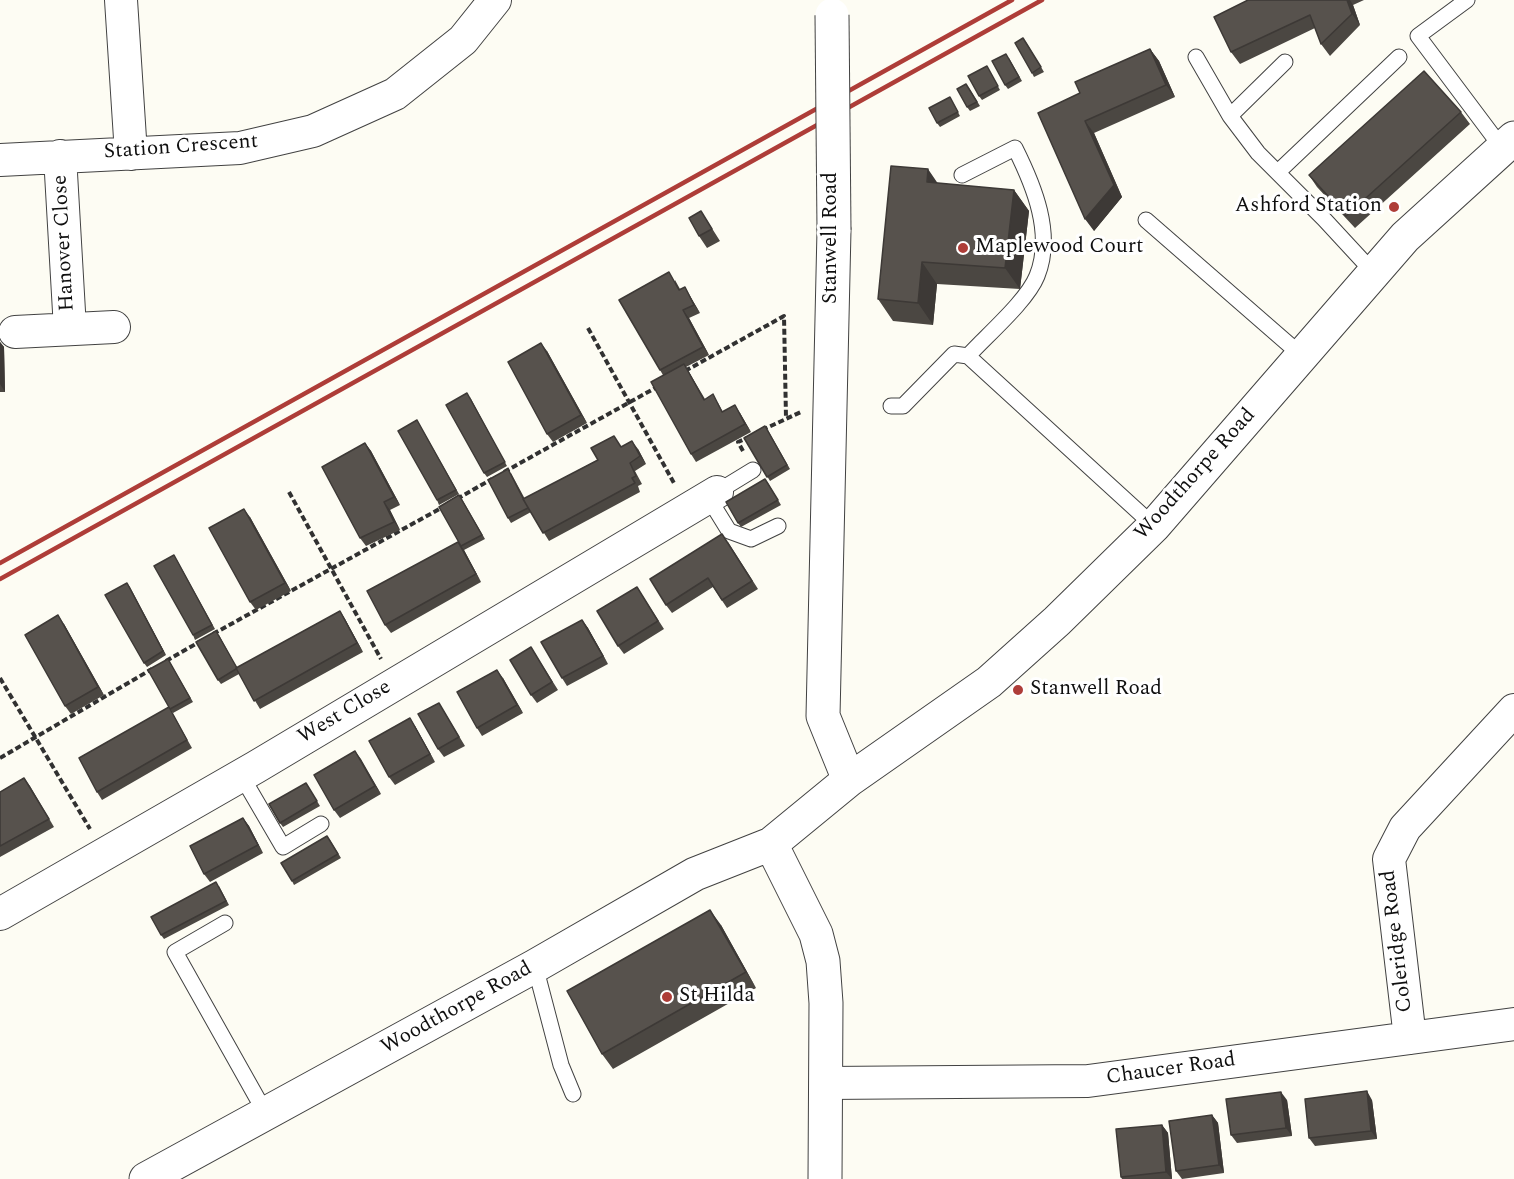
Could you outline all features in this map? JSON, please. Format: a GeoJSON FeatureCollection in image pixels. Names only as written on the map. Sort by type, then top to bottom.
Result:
{"type":"FeatureCollection","features":[{"type":"Feature","properties":{"kind":"street"},"geometry":{"type":"LineString","coordinates":[[121,0],[131,154]]}},
{"type":"Feature","properties":{"kind":"street","name":"Station Crescent"},"geometry":{"type":"LineString","coordinates":[[0,160],[240,148],[313,132],[395,94],[463,39],[495,0]]}},
{"type":"Feature","properties":{"kind":"street","name":"Stanwell Road"},"geometry":{"type":"LineString","coordinates":[[832,8],[834,230],[824,716],[849,780]]}},
{"type":"Feature","properties":{"kind":"street","name":"Woodthorpe Road"},"geometry":{"type":"LineString","coordinates":[[849,780],[989,682],[1057,621],[1154,526],[1406,237],[1508,143]]}},
{"type":"Feature","properties":{"kind":"street","name":"Hanover Close"},"geometry":{"type":"LineString","coordinates":[[60,156],[70,329]]}},
{"type":"Feature","properties":{"kind":"street","name":"Hanover Close"},"geometry":{"type":"LineString","coordinates":[[15,332],[114,327]]}},
{"type":"Feature","properties":{"kind":"street","name":"West Close"},"geometry":{"type":"LineString","coordinates":[[0,914],[395,684],[697,496]]}},
{"type":"Feature","properties":{"kind":"street","name":"Coleridge Road"},"geometry":{"type":"LineString","coordinates":[[1410,1038],[1389,859],[1405,828],[1514,710]]}},
{"type":"Feature","properties":{"kind":"street"},"geometry":{"type":"LineString","coordinates":[[825,1179],[826,1003],[823,961],[816,934],[771,844],[849,780]]}},
{"type":"Feature","properties":{"kind":"street","name":"Woodthorpe Road"},"geometry":{"type":"LineString","coordinates":[[146,1179],[535,966],[695,874],[771,844]]}},
{"type":"Feature","properties":{"kind":"street","name":"Chaucer Road"},"geometry":{"type":"LineString","coordinates":[[826,1083],[1088,1081],[1514,1024]]}},
{"type":"Feature","properties":{"kind":"lane"},"geometry":{"type":"LineString","coordinates":[[1467,0],[1418,36],[1508,143]]}},
{"type":"Feature","properties":{"kind":"lane"},"geometry":{"type":"LineString","coordinates":[[1196,57],[1230,116],[1258,153],[1373,273]]}},
{"type":"Feature","properties":{"kind":"lane"},"geometry":{"type":"LineString","coordinates":[[1278,172],[1399,57]]}},
{"type":"Feature","properties":{"kind":"lane"},"geometry":{"type":"LineString","coordinates":[[1230,116],[1285,62]]}},
{"type":"Feature","properties":{"kind":"lane"},"geometry":{"type":"LineString","coordinates":[[962,174],[1016,148],[1032,183],[1045,246],[1037,277],[1024,297],[968,356]]}},
{"type":"Feature","properties":{"kind":"lane"},"geometry":{"type":"LineString","coordinates":[[1146,220],[1301,355]]}},
{"type":"Feature","properties":{"kind":"lane"},"geometry":{"type":"LineString","coordinates":[[891,406],[903,406],[954,354],[968,356],[1154,526]]}},
{"type":"Feature","properties":{"kind":"lane"},"geometry":{"type":"LineString","coordinates":[[753,470],[697,496],[729,531],[752,539],[778,526]]}},
{"type":"Feature","properties":{"kind":"lane"},"geometry":{"type":"LineString","coordinates":[[241,775],[283,847],[321,824]]}},
{"type":"Feature","properties":{"kind":"lane"},"geometry":{"type":"LineString","coordinates":[[225,923],[175,952],[266,1114]]}},
{"type":"Feature","properties":{"kind":"lane"},"geometry":{"type":"LineString","coordinates":[[535,966],[561,1065],[573,1094]]}},
{"type":"Feature","properties":{"kind":"path"},"geometry":{"type":"LineString","coordinates":[[681,373],[784,316],[788,416],[758,432]]}},
{"type":"Feature","properties":{"kind":"path"},"geometry":{"type":"LineString","coordinates":[[588,328],[630,402],[697,496]]}},
{"type":"Feature","properties":{"kind":"path"},"geometry":{"type":"LineString","coordinates":[[453,501],[660,385]]}},
{"type":"Feature","properties":{"kind":"path"},"geometry":{"type":"LineString","coordinates":[[748,437],[738,442],[753,470]]}},
{"type":"Feature","properties":{"kind":"path"},"geometry":{"type":"LineString","coordinates":[[289,492],[395,684]]}},
{"type":"Feature","properties":{"kind":"path"},"geometry":{"type":"LineString","coordinates":[[212,635],[443,506]]}},
{"type":"Feature","properties":{"kind":"path"},"geometry":{"type":"LineString","coordinates":[[0,759],[201,640]]}},
{"type":"Feature","properties":{"kind":"path"},"geometry":{"type":"LineString","coordinates":[[0,678],[104,853]]}},
{"type":"Feature","properties":{"kind":"building"},"geometry":{"type":"Polygon","coordinates":[[[1248,0],[1347,0],[1352,14],[1321,44],[1310,15],[1231,52],[1214,17],[1248,0]]]}},
{"type":"Feature","properties":{"kind":"building"},"geometry":{"type":"Polygon","coordinates":[[[1023,38],[1041,67],[1032,73],[1015,43],[1023,38]]]}},
{"type":"Feature","properties":{"kind":"building"},"geometry":{"type":"Polygon","coordinates":[[[1150,49],[1166,85],[1085,121],[1114,185],[1085,219],[1038,113],[1080,93],[1075,82],[1150,49]]]}},
{"type":"Feature","properties":{"kind":"building"},"geometry":{"type":"Polygon","coordinates":[[[1006,54],[1019,77],[1005,85],[992,61],[1006,54]]]}},
{"type":"Feature","properties":{"kind":"building"},"geometry":{"type":"Polygon","coordinates":[[[987,66],[998,86],[979,96],[968,76],[987,66]]]}},
{"type":"Feature","properties":{"kind":"building"},"geometry":{"type":"Polygon","coordinates":[[[1424,71],[1461,112],[1346,216],[1309,175],[1424,71]]]}},
{"type":"Feature","properties":{"kind":"building"},"geometry":{"type":"Polygon","coordinates":[[[966,84],[977,102],[967,107],[957,89],[966,84]]]}},
{"type":"Feature","properties":{"kind":"building"},"geometry":{"type":"Polygon","coordinates":[[[950,97],[958,112],[937,123],[929,108],[950,97]]]}},
{"type":"Feature","properties":{"kind":"building","name":"Maplewood Court"},"geometry":{"type":"Polygon","coordinates":[[[891,166],[928,169],[927,182],[1014,190],[1005,268],[922,262],[918,303],[878,299],[891,166]]]}},
{"type":"Feature","properties":{"kind":"building"},"geometry":{"type":"Polygon","coordinates":[[[701,211],[712,229],[699,236],[689,218],[701,211]]]}},
{"type":"Feature","properties":{"kind":"building"},"geometry":{"type":"Polygon","coordinates":[[[669,272],[679,290],[685,287],[694,305],[683,310],[703,347],[660,370],[619,300],[669,272]]]}},
{"type":"Feature","properties":{"kind":"building"},"geometry":{"type":"Polygon","coordinates":[[[541,343],[581,415],[547,434],[508,362],[541,343]]]}},
{"type":"Feature","properties":{"kind":"building"},"geometry":{"type":"Polygon","coordinates":[[[684,364],[704,400],[713,394],[722,412],[735,405],[745,424],[691,454],[651,382],[684,364]]]}},
{"type":"Feature","properties":{"kind":"building"},"geometry":{"type":"Polygon","coordinates":[[[467,393],[505,462],[484,473],[446,405],[467,393]]]}},
{"type":"Feature","properties":{"kind":"building"},"geometry":{"type":"Polygon","coordinates":[[[417,420],[456,490],[437,500],[398,431],[417,420]]]}},
{"type":"Feature","properties":{"kind":"building"},"geometry":{"type":"Polygon","coordinates":[[[765,426],[787,465],[767,477],[744,438],[765,426]]]}},
{"type":"Feature","properties":{"kind":"building"},"geometry":{"type":"Polygon","coordinates":[[[614,436],[621,447],[632,441],[640,456],[630,463],[636,476],[632,478],[635,483],[543,533],[523,499],[598,460],[591,448],[614,436]]]}},
{"type":"Feature","properties":{"kind":"building"},"geometry":{"type":"Polygon","coordinates":[[[365,443],[394,497],[384,502],[394,522],[360,538],[322,467],[365,443]]]}},
{"type":"Feature","properties":{"kind":"building"},"geometry":{"type":"Polygon","coordinates":[[[508,469],[528,508],[508,518],[488,480],[508,469]]]}},
{"type":"Feature","properties":{"kind":"building"},"geometry":{"type":"Polygon","coordinates":[[[765,479],[778,500],[738,523],[726,502],[765,479]]]}},
{"type":"Feature","properties":{"kind":"building"},"geometry":{"type":"Polygon","coordinates":[[[459,495],[482,535],[461,546],[439,507],[459,495]]]}},
{"type":"Feature","properties":{"kind":"building"},"geometry":{"type":"Polygon","coordinates":[[[244,509],[285,583],[250,602],[209,528],[244,509]]]}},
{"type":"Feature","properties":{"kind":"building"},"geometry":{"type":"Polygon","coordinates":[[[722,534],[752,581],[722,600],[708,578],[666,605],[650,579],[722,534]]]}},
{"type":"Feature","properties":{"kind":"building"},"geometry":{"type":"Polygon","coordinates":[[[458,542],[476,574],[385,625],[367,591],[458,542]]]}},
{"type":"Feature","properties":{"kind":"building"},"geometry":{"type":"Polygon","coordinates":[[[174,555],[212,625],[193,635],[154,566],[174,555]]]}},
{"type":"Feature","properties":{"kind":"building"},"geometry":{"type":"Polygon","coordinates":[[[127,583],[163,651],[144,663],[105,595],[127,583]]]}},
{"type":"Feature","properties":{"kind":"building"},"geometry":{"type":"Polygon","coordinates":[[[637,587],[658,621],[618,646],[597,611],[637,587]]]}},
{"type":"Feature","properties":{"kind":"building"},"geometry":{"type":"Polygon","coordinates":[[[340,611],[357,643],[254,701],[236,668],[340,611]]]}},
{"type":"Feature","properties":{"kind":"building"},"geometry":{"type":"Polygon","coordinates":[[[58,615],[98,687],[65,706],[25,635],[58,615]]]}},
{"type":"Feature","properties":{"kind":"building"},"geometry":{"type":"Polygon","coordinates":[[[582,620],[603,656],[562,678],[541,642],[582,620]]]}},
{"type":"Feature","properties":{"kind":"building"},"geometry":{"type":"Polygon","coordinates":[[[216,631],[237,668],[218,680],[196,642],[216,631]]]}},
{"type":"Feature","properties":{"kind":"building"},"geometry":{"type":"Polygon","coordinates":[[[531,647],[552,682],[531,695],[510,660],[531,647]]]}},
{"type":"Feature","properties":{"kind":"building"},"geometry":{"type":"Polygon","coordinates":[[[168,659],[190,698],[170,709],[148,670],[168,659]]]}},
{"type":"Feature","properties":{"kind":"building"},"geometry":{"type":"Polygon","coordinates":[[[497,670],[517,705],[477,728],[457,692],[497,670]]]}},
{"type":"Feature","properties":{"kind":"building"},"geometry":{"type":"Polygon","coordinates":[[[439,703],[459,737],[438,749],[418,714],[439,703]]]}},
{"type":"Feature","properties":{"kind":"building"},"geometry":{"type":"Polygon","coordinates":[[[169,707],[187,740],[97,792],[79,758],[169,707]]]}},
{"type":"Feature","properties":{"kind":"building"},"geometry":{"type":"Polygon","coordinates":[[[410,718],[430,754],[389,777],[369,741],[410,718]]]}},
{"type":"Feature","properties":{"kind":"building"},"geometry":{"type":"Polygon","coordinates":[[[355,751],[375,786],[334,810],[314,775],[355,751]]]}},
{"type":"Feature","properties":{"kind":"building"},"geometry":{"type":"Polygon","coordinates":[[[24,778],[49,819],[0,846],[0,792],[24,778]]]}},
{"type":"Feature","properties":{"kind":"building"},"geometry":{"type":"Polygon","coordinates":[[[306,783],[317,801],[280,823],[269,804],[306,783]]]}},
{"type":"Feature","properties":{"kind":"building"},"geometry":{"type":"Polygon","coordinates":[[[243,818],[258,845],[204,874],[190,846],[243,818]]]}},
{"type":"Feature","properties":{"kind":"building"},"geometry":{"type":"Polygon","coordinates":[[[327,836],[338,854],[292,881],[281,863],[327,836]]]}},
{"type":"Feature","properties":{"kind":"building"},"geometry":{"type":"Polygon","coordinates":[[[216,882],[226,901],[161,935],[151,917],[216,882]]]}},
{"type":"Feature","properties":{"kind":"building","name":"St Hilda"},"geometry":{"type":"Polygon","coordinates":[[[710,910],[746,972],[602,1054],[567,991],[710,910]]]}},
{"type":"Feature","properties":{"kind":"building"},"geometry":{"type":"Polygon","coordinates":[[[1367,1091],[1371,1131],[1309,1138],[1305,1099],[1367,1091]]]}},
{"type":"Feature","properties":{"kind":"building"},"geometry":{"type":"Polygon","coordinates":[[[1281,1092],[1286,1128],[1231,1135],[1226,1099],[1281,1092]]]}},
{"type":"Feature","properties":{"kind":"building"},"geometry":{"type":"Polygon","coordinates":[[[1212,1115],[1219,1165],[1176,1171],[1169,1121],[1212,1115]]]}},
{"type":"Feature","properties":{"kind":"building"},"geometry":{"type":"Polygon","coordinates":[[[1162,1125],[1166,1172],[1121,1177],[1116,1129],[1162,1125]]]}},
{"type":"Feature","properties":{"kind":"railway"},"geometry":{"type":"LineString","coordinates":[[0,563],[1012,0]]}},
{"type":"Feature","properties":{"kind":"railway"},"geometry":{"type":"LineString","coordinates":[[0,579],[1042,0]]}},
{"type":"Feature","properties":{"kind":"place","name":"Ashford Station"},"geometry":{"type":"Point","coordinates":[1394,207]}},
{"type":"Feature","properties":{"kind":"place","name":"Maplewood Court"},"geometry":{"type":"Point","coordinates":[963,248]}},
{"type":"Feature","properties":{"kind":"place","name":"Stanwell Road"},"geometry":{"type":"Point","coordinates":[1018,690]}},
{"type":"Feature","properties":{"kind":"place","name":"St Hilda"},"geometry":{"type":"Point","coordinates":[667,997]}}]}
